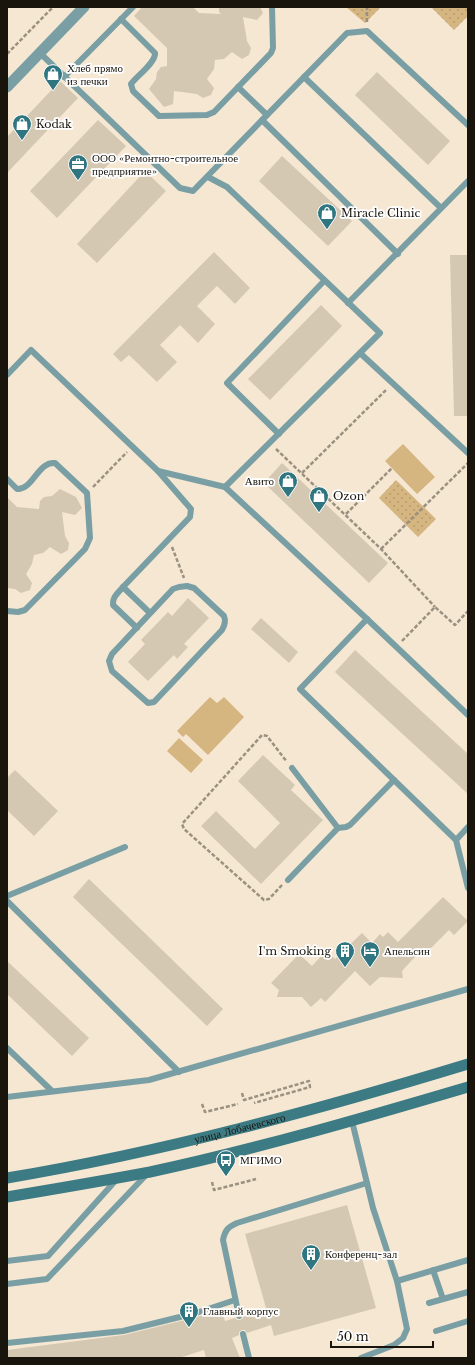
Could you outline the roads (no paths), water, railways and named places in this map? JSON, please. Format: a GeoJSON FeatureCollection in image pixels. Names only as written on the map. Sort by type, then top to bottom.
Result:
{"type":"FeatureCollection","features":[{"type":"Feature","properties":{"kind":"main road","name":"улица Лобачевского"},"geometry":{"type":"LineString","coordinates":[[7,1178],[66,1168],[287,1117],[468,1064]]}},
{"type":"Feature","properties":{"kind":"main road","name":"улица Лобачевского"},"geometry":{"type":"LineString","coordinates":[[7,1197],[150,1172],[352,1120],[468,1087]]}},
{"type":"Feature","properties":{"kind":"street"},"geometry":{"type":"LineString","coordinates":[[7,87],[84,7]]}},
{"type":"Feature","properties":{"kind":"lane"},"geometry":{"type":"LineString","coordinates":[[64,77],[133,7]]}},
{"type":"Feature","properties":{"kind":"lane"},"geometry":{"type":"LineString","coordinates":[[121,19],[155,53],[155,57],[152,61],[131,84],[132,91],[156,114],[163,116],[209,115],[214,112],[272,51],[272,7]]}},
{"type":"Feature","properties":{"kind":"lane"},"geometry":{"type":"LineString","coordinates":[[40,53],[180,188],[193,191],[347,33],[366,31],[468,125]]}},
{"type":"Feature","properties":{"kind":"lane"},"geometry":{"type":"LineString","coordinates":[[304,77],[441,208]]}},
{"type":"Feature","properties":{"kind":"lane"},"geometry":{"type":"LineString","coordinates":[[238,87],[267,115]]}},
{"type":"Feature","properties":{"kind":"lane"},"geometry":{"type":"LineString","coordinates":[[262,120],[398,254]]}},
{"type":"Feature","properties":{"kind":"lane"},"geometry":{"type":"LineString","coordinates":[[208,176],[227,186],[324,281],[380,333],[225,487]]}},
{"type":"Feature","properties":{"kind":"lane"},"geometry":{"type":"LineString","coordinates":[[348,303],[398,254],[468,181]]}},
{"type":"Feature","properties":{"kind":"lane"},"geometry":{"type":"LineString","coordinates":[[278,434],[226,383],[324,281]]}},
{"type":"Feature","properties":{"kind":"lane"},"geometry":{"type":"LineString","coordinates":[[7,375],[31,350],[158,471],[189,506],[192,513],[190,517],[123,588],[113,601],[113,605],[137,628]]}},
{"type":"Feature","properties":{"kind":"lane"},"geometry":{"type":"LineString","coordinates":[[360,353],[468,453]]}},
{"type":"Feature","properties":{"kind":"lane"},"geometry":{"type":"LineString","coordinates":[[7,479],[17,489],[24,488],[46,465],[51,462],[55,463],[87,493],[90,538],[85,549],[25,610],[18,612],[7,611]]}},
{"type":"Feature","properties":{"kind":"lane"},"geometry":{"type":"LineString","coordinates":[[158,471],[225,487],[468,715]]}},
{"type":"Feature","properties":{"kind":"lane"},"geometry":{"type":"LineString","coordinates":[[179,586],[187,586],[194,588],[224,616],[225,620],[225,626],[222,630],[151,704],[144,702],[112,671],[109,661],[112,654],[150,613],[173,589],[179,586]]}},
{"type":"Feature","properties":{"kind":"lane"},"geometry":{"type":"LineString","coordinates":[[123,588],[150,613]]}},
{"type":"Feature","properties":{"kind":"lane"},"geometry":{"type":"LineString","coordinates":[[367,619],[300,689],[456,840],[468,888]]}},
{"type":"Feature","properties":{"kind":"lane"},"geometry":{"type":"LineString","coordinates":[[292,768],[338,828]]}},
{"type":"Feature","properties":{"kind":"lane"},"geometry":{"type":"LineString","coordinates":[[288,880],[338,828],[350,825],[394,780]]}},
{"type":"Feature","properties":{"kind":"lane"},"geometry":{"type":"LineString","coordinates":[[456,840],[468,827]]}},
{"type":"Feature","properties":{"kind":"lane"},"geometry":{"type":"LineString","coordinates":[[7,896],[125,847]]}},
{"type":"Feature","properties":{"kind":"lane"},"geometry":{"type":"LineString","coordinates":[[7,901],[178,1072]]}},
{"type":"Feature","properties":{"kind":"lane"},"geometry":{"type":"LineString","coordinates":[[7,1096],[149,1080],[468,989]]}},
{"type":"Feature","properties":{"kind":"lane"},"geometry":{"type":"LineString","coordinates":[[7,1048],[52,1091]]}},
{"type":"Feature","properties":{"kind":"lane"},"geometry":{"type":"LineString","coordinates":[[352,1120],[374,1208],[397,1281],[407,1329],[403,1338],[394,1345],[361,1358]]}},
{"type":"Feature","properties":{"kind":"lane"},"geometry":{"type":"LineString","coordinates":[[7,1284],[47,1279],[150,1172]]}},
{"type":"Feature","properties":{"kind":"lane"},"geometry":{"type":"LineString","coordinates":[[7,1261],[48,1256],[118,1177]]}},
{"type":"Feature","properties":{"kind":"lane"},"geometry":{"type":"LineString","coordinates":[[239,1316],[222,1240],[224,1232],[229,1226],[237,1222],[368,1183]]}},
{"type":"Feature","properties":{"kind":"lane"},"geometry":{"type":"LineString","coordinates":[[397,1281],[468,1260]]}},
{"type":"Feature","properties":{"kind":"lane"},"geometry":{"type":"LineString","coordinates":[[433,1270],[442,1299]]}},
{"type":"Feature","properties":{"kind":"lane"},"geometry":{"type":"LineString","coordinates":[[430,1303],[468,1292]]}},
{"type":"Feature","properties":{"kind":"lane"},"geometry":{"type":"LineString","coordinates":[[7,1343],[123,1330],[196,1313],[235,1300]]}},
{"type":"Feature","properties":{"kind":"lane"},"geometry":{"type":"LineString","coordinates":[[436,1331],[468,1322]]}},
{"type":"Feature","properties":{"kind":"lane"},"geometry":{"type":"LineString","coordinates":[[243,1334],[249,1358]]}},
{"type":"Feature","properties":{"kind":"place","name":"Хлеб прямо из печки"},"geometry":{"type":"Point","coordinates":[53,91]}},
{"type":"Feature","properties":{"kind":"place","name":"Kodak"},"geometry":{"type":"Point","coordinates":[22,141]}},
{"type":"Feature","properties":{"kind":"place","name":"ООО «Ремонтно-строительное предприятие»"},"geometry":{"type":"Point","coordinates":[78,181]}},
{"type":"Feature","properties":{"kind":"place","name":"Miracle Clinic"},"geometry":{"type":"Point","coordinates":[327,230]}},
{"type":"Feature","properties":{"kind":"place","name":"Авито"},"geometry":{"type":"Point","coordinates":[288,498]}},
{"type":"Feature","properties":{"kind":"place","name":"Ozon"},"geometry":{"type":"Point","coordinates":[319,513]}},
{"type":"Feature","properties":{"kind":"place","name":"I'm Smoking"},"geometry":{"type":"Point","coordinates":[345,968]}},
{"type":"Feature","properties":{"kind":"place","name":"Апельсин"},"geometry":{"type":"Point","coordinates":[370,968]}},
{"type":"Feature","properties":{"kind":"place","name":"МГИМО"},"geometry":{"type":"Point","coordinates":[226,1177]}},
{"type":"Feature","properties":{"kind":"place","name":"Конференц-зал"},"geometry":{"type":"Point","coordinates":[311,1271]}},
{"type":"Feature","properties":{"kind":"place","name":"Главный корпус"},"geometry":{"type":"Point","coordinates":[189,1328]}}]}
